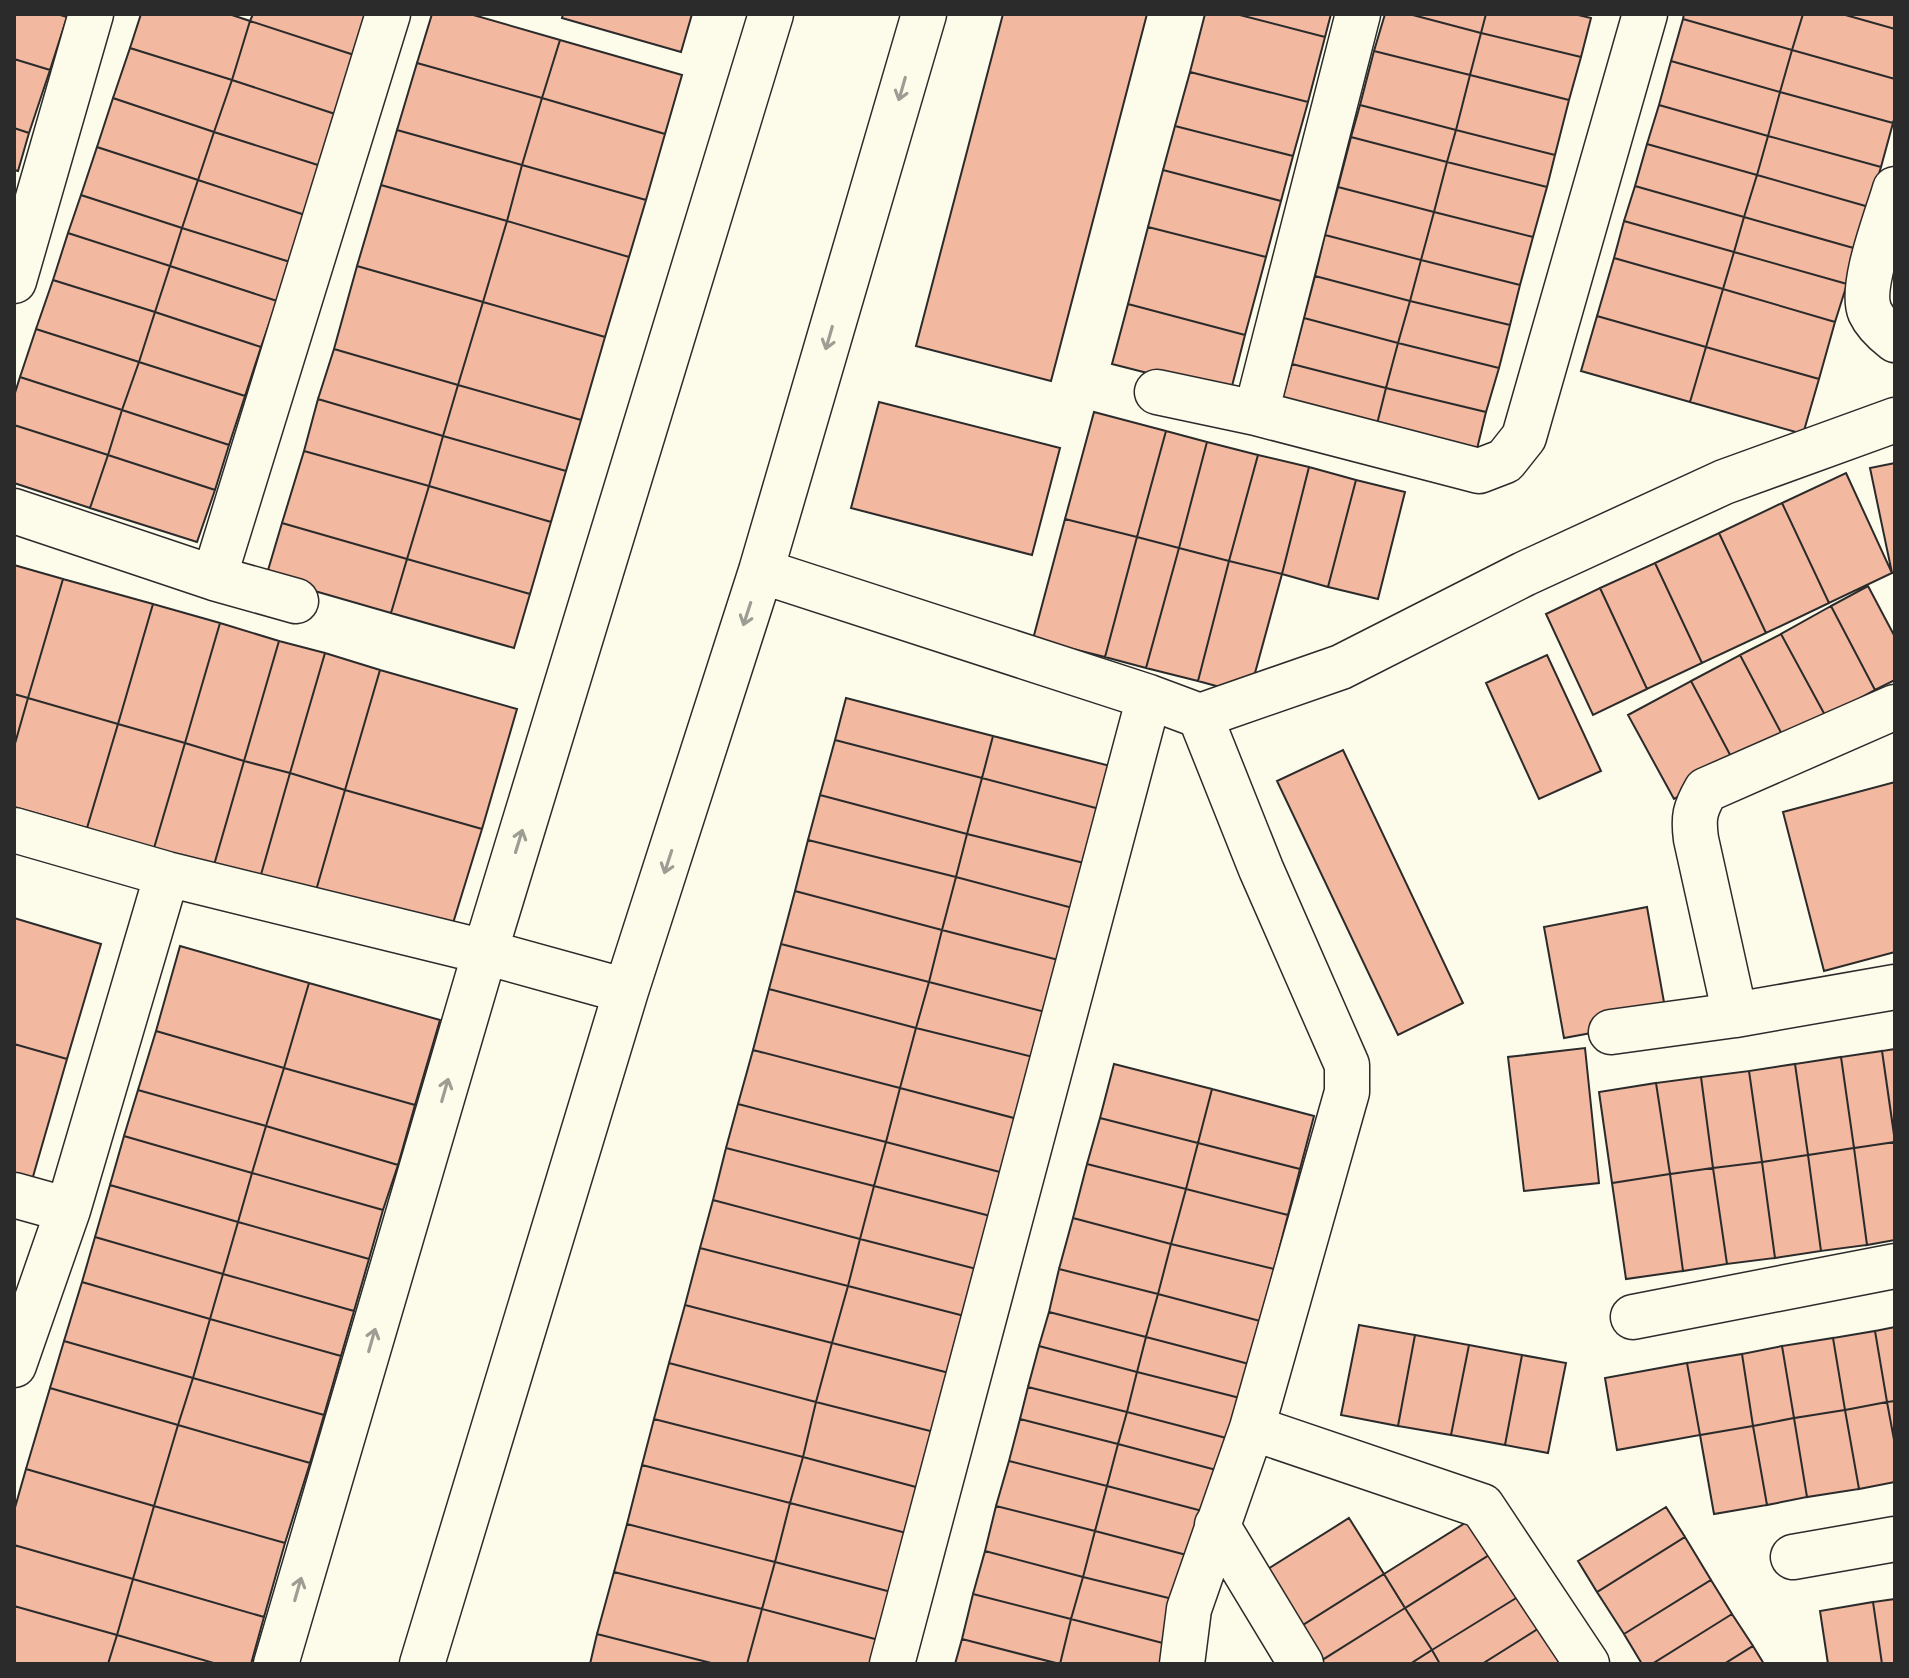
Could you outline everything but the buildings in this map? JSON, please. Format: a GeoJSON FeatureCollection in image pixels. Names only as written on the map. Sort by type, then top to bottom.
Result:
{"type":"FeatureCollection","features":[{"type":"Feature","properties":{"kind":"street"},"geometry":{"type":"LineString","coordinates":[[14,281],[91,14]]}},
{"type":"Feature","properties":{"kind":"street"},"geometry":{"type":"LineString","coordinates":[[214,578],[388,14]]}},
{"type":"Feature","properties":{"kind":"street"},"geometry":{"type":"LineString","coordinates":[[276,1664],[485,952],[771,14]]}},
{"type":"Feature","properties":{"kind":"street"},"geometry":{"type":"LineString","coordinates":[[422,1664],[626,991],[761,571],[924,14]]}},
{"type":"Feature","properties":{"kind":"street"},"geometry":{"type":"LineString","coordinates":[[1256,413],[1358,14]]}},
{"type":"Feature","properties":{"kind":"street"},"geometry":{"type":"LineString","coordinates":[[1157,392],[1256,413],[1479,471],[1505,461],[1524,437],[1645,14]]}},
{"type":"Feature","properties":{"kind":"street"},"geometry":{"type":"LineString","coordinates":[[1895,189],[1868,278],[1868,311],[1895,340]]}},
{"type":"Feature","properties":{"kind":"street"},"geometry":{"type":"LineString","coordinates":[[761,571],[1200,716],[1341,667],[1524,574],[1724,482],[1895,420]]}},
{"type":"Feature","properties":{"kind":"street"},"geometry":{"type":"LineString","coordinates":[[14,511],[214,578],[296,601]]}},
{"type":"Feature","properties":{"kind":"street"},"geometry":{"type":"LineString","coordinates":[[892,1664],[1149,697]]}},
{"type":"Feature","properties":{"kind":"street"},"geometry":{"type":"LineString","coordinates":[[1735,1015],[1696,839],[1693,819],[1698,805],[1706,790],[1895,707]]}},
{"type":"Feature","properties":{"kind":"street"},"geometry":{"type":"LineString","coordinates":[[1182,1664],[1189,1609],[1252,1428],[1347,1092],[1347,1065],[1261,869],[1200,716]]}},
{"type":"Feature","properties":{"kind":"street"},"geometry":{"type":"LineString","coordinates":[[14,830],[167,874],[485,952],[626,991]]}},
{"type":"Feature","properties":{"kind":"street"},"geometry":{"type":"LineString","coordinates":[[14,1365],[68,1210],[167,874]]}},
{"type":"Feature","properties":{"kind":"street"},"geometry":{"type":"LineString","coordinates":[[1611,1032],[1735,1015],[1895,987]]}},
{"type":"Feature","properties":{"kind":"street"},"geometry":{"type":"LineString","coordinates":[[14,1195],[68,1210]]}},
{"type":"Feature","properties":{"kind":"street"},"geometry":{"type":"LineString","coordinates":[[1633,1317],[1895,1266]]}},
{"type":"Feature","properties":{"kind":"street"},"geometry":{"type":"LineString","coordinates":[[1252,1428],[1482,1506],[1587,1664]]}},
{"type":"Feature","properties":{"kind":"street"},"geometry":{"type":"LineString","coordinates":[[1217,1525],[1301,1664]]}},
{"type":"Feature","properties":{"kind":"street"},"geometry":{"type":"LineString","coordinates":[[1793,1557],[1895,1539]]}}]}
